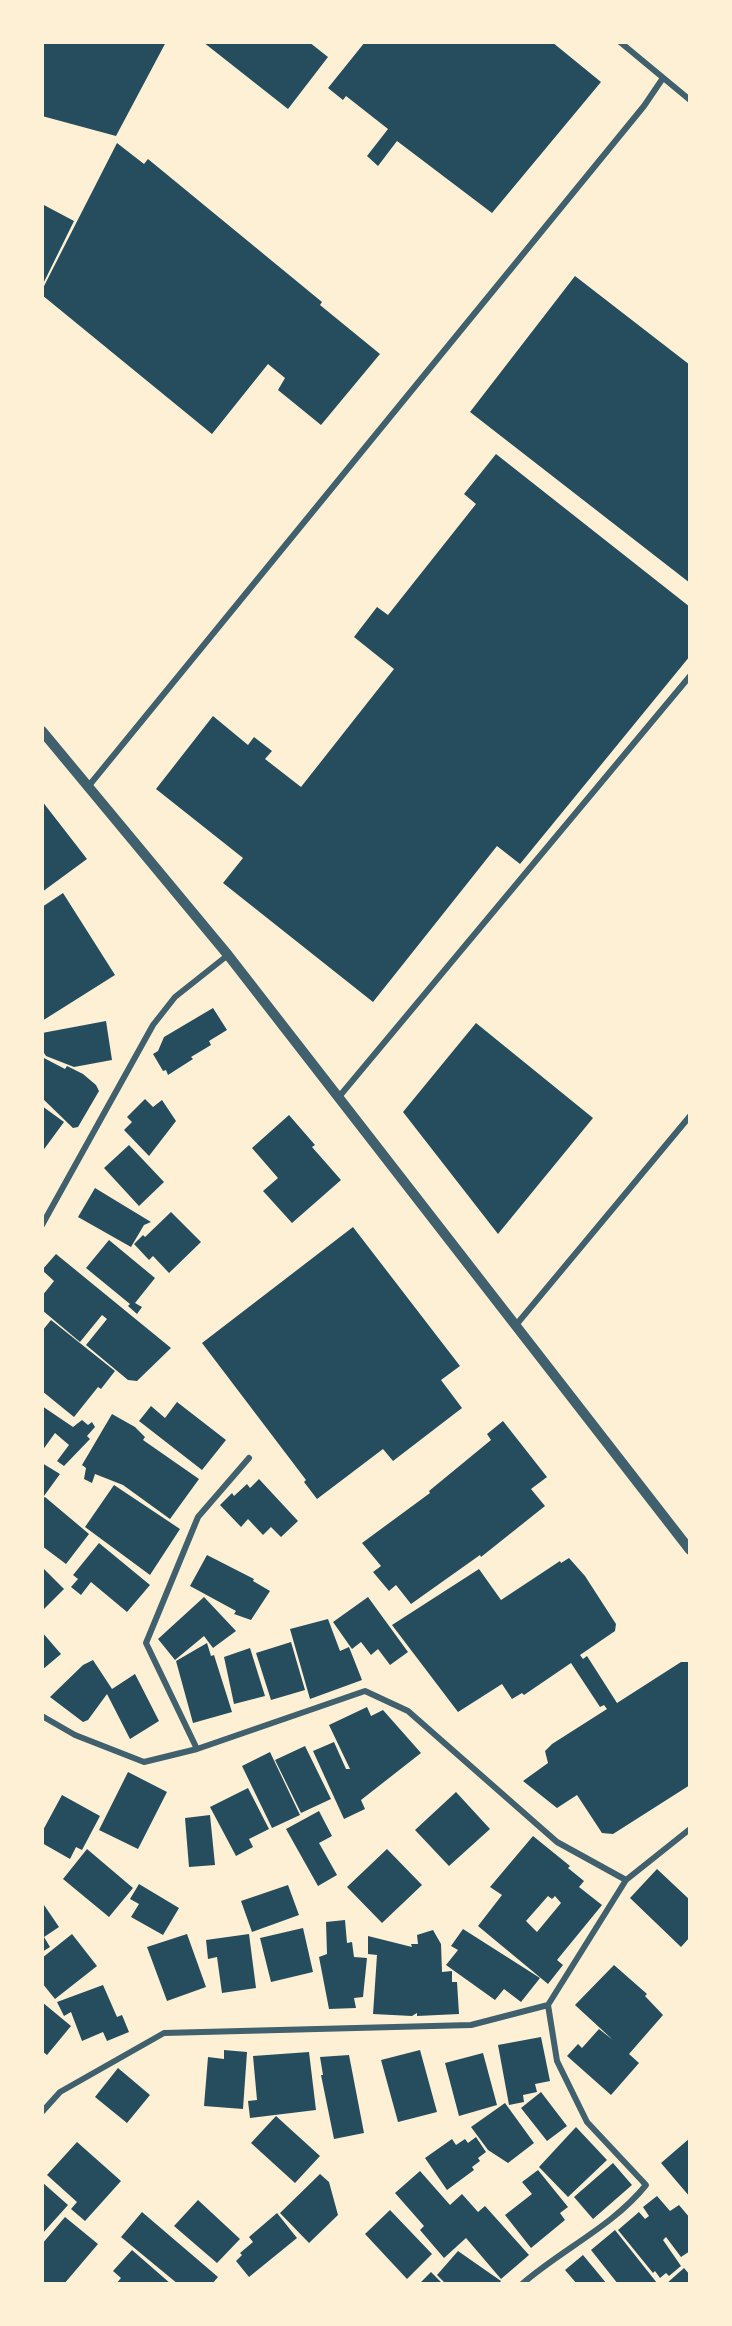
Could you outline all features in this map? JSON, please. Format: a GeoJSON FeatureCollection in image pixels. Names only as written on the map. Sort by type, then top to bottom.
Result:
{"type":"FeatureCollection","features":[{"type":"Feature","properties":{"kind":"street"},"geometry":{"type":"LineString","coordinates":[[620,42],[690,100]]}},
{"type":"Feature","properties":{"kind":"street"},"geometry":{"type":"LineString","coordinates":[[87,788],[644,106],[663,78]]}},
{"type":"Feature","properties":{"kind":"street"},"geometry":{"type":"LineString","coordinates":[[338,1099],[690,676]]}},
{"type":"Feature","properties":{"kind":"street"},"geometry":{"type":"LineString","coordinates":[[42,731],[228,955],[690,1550]]}},
{"type":"Feature","properties":{"kind":"street"},"geometry":{"type":"LineString","coordinates":[[42,1225],[153,1025],[175,997],[228,955]]}},
{"type":"Feature","properties":{"kind":"street"},"geometry":{"type":"LineString","coordinates":[[516,1325],[690,1116]]}},
{"type":"Feature","properties":{"kind":"street"},"geometry":{"type":"LineString","coordinates":[[197,1749],[146,1643],[198,1517],[249,1458]]}},
{"type":"Feature","properties":{"kind":"street"},"geometry":{"type":"LineString","coordinates":[[42,1716],[75,1735],[144,1762],[197,1749],[365,1691],[408,1711],[557,1842],[626,1880]]}},
{"type":"Feature","properties":{"kind":"street"},"geometry":{"type":"LineString","coordinates":[[522,2284],[542,2267],[586,2240],[633,2201],[646,2185],[587,2122],[557,2061],[548,2005],[626,1880],[690,1829]]}},
{"type":"Feature","properties":{"kind":"street"},"geometry":{"type":"LineString","coordinates":[[42,2112],[60,2092],[165,2033],[471,2025],[548,2005]]}},
{"type":"Feature","properties":{"kind":"building"},"geometry":{"type":"Polygon","coordinates":[[[42,42],[166,42],[116,136],[42,116],[42,42]]]}},
{"type":"Feature","properties":{"kind":"building"},"geometry":{"type":"Polygon","coordinates":[[[203,42],[309,42],[328,57],[288,109],[203,42]]]}},
{"type":"Feature","properties":{"kind":"building"},"geometry":{"type":"Polygon","coordinates":[[[365,42],[552,42],[601,82],[492,213],[397,141],[378,166],[367,156],[388,129],[346,96],[343,100],[328,88],[365,42]]]}},
{"type":"Feature","properties":{"kind":"building"},"geometry":{"type":"Polygon","coordinates":[[[117,143],[144,164],[148,159],[322,302],[320,305],[380,354],[321,425],[278,390],[285,378],[268,364],[212,434],[42,295],[42,290],[117,143]]]}},
{"type":"Feature","properties":{"kind":"building"},"geometry":{"type":"Polygon","coordinates":[[[42,204],[74,221],[42,286],[42,204]]]}},
{"type":"Feature","properties":{"kind":"building"},"geometry":{"type":"Polygon","coordinates":[[[575,276],[690,365],[690,583],[470,412],[575,276]]]}},
{"type":"Feature","properties":{"kind":"building"},"geometry":{"type":"Polygon","coordinates":[[[496,454],[690,607],[690,656],[520,864],[497,846],[373,1002],[223,883],[243,858],[156,789],[213,716],[248,745],[254,737],[272,751],[265,759],[301,787],[394,669],[354,637],[377,607],[388,615],[476,504],[464,494],[496,454]]]}},
{"type":"Feature","properties":{"kind":"building"},"geometry":{"type":"Polygon","coordinates":[[[42,801],[87,859],[42,892],[42,801]]]}},
{"type":"Feature","properties":{"kind":"building"},"geometry":{"type":"Polygon","coordinates":[[[63,893],[115,975],[42,1021],[42,907],[63,893]]]}},
{"type":"Feature","properties":{"kind":"building"},"geometry":{"type":"Polygon","coordinates":[[[213,1008],[227,1030],[209,1041],[211,1045],[191,1057],[193,1059],[168,1075],[153,1054],[158,1051],[164,1037],[213,1008]]]}},
{"type":"Feature","properties":{"kind":"building"},"geometry":{"type":"Polygon","coordinates":[[[106,1021],[112,1060],[74,1067],[46,1056],[42,1050],[42,1033],[106,1021]]]}},
{"type":"Feature","properties":{"kind":"building"},"geometry":{"type":"Polygon","coordinates":[[[476,1023],[593,1118],[498,1234],[403,1112],[476,1023]]]}},
{"type":"Feature","properties":{"kind":"building"},"geometry":{"type":"Polygon","coordinates":[[[42,1057],[65,1069],[67,1066],[83,1074],[96,1085],[99,1091],[78,1127],[73,1128],[42,1098],[42,1057]]]}},
{"type":"Feature","properties":{"kind":"building"},"geometry":{"type":"Polygon","coordinates":[[[145,1099],[153,1107],[162,1100],[176,1121],[149,1156],[124,1130],[132,1122],[127,1117],[145,1099]]]}},
{"type":"Feature","properties":{"kind":"building"},"geometry":{"type":"Polygon","coordinates":[[[42,1106],[64,1122],[42,1152],[42,1106]]]}},
{"type":"Feature","properties":{"kind":"building"},"geometry":{"type":"Polygon","coordinates":[[[289,1115],[315,1145],[312,1147],[341,1180],[292,1223],[263,1191],[278,1178],[252,1148],[289,1115]]]}},
{"type":"Feature","properties":{"kind":"building"},"geometry":{"type":"Polygon","coordinates":[[[129,1145],[164,1182],[139,1206],[104,1168],[129,1145]]]}},
{"type":"Feature","properties":{"kind":"building"},"geometry":{"type":"Polygon","coordinates":[[[95,1188],[151,1222],[144,1225],[131,1247],[78,1217],[95,1188]]]}},
{"type":"Feature","properties":{"kind":"building"},"geometry":{"type":"Polygon","coordinates":[[[171,1212],[201,1242],[169,1273],[153,1256],[149,1260],[134,1244],[143,1235],[145,1237],[171,1212]]]}},
{"type":"Feature","properties":{"kind":"building"},"geometry":{"type":"Polygon","coordinates":[[[353,1227],[460,1366],[441,1380],[462,1408],[393,1461],[383,1449],[317,1499],[304,1482],[306,1480],[202,1343],[353,1227]]]}},
{"type":"Feature","properties":{"kind":"building"},"geometry":{"type":"Polygon","coordinates":[[[109,1240],[155,1278],[135,1303],[142,1307],[137,1314],[128,1306],[130,1304],[86,1268],[109,1240]]]}},
{"type":"Feature","properties":{"kind":"building"},"geometry":{"type":"Polygon","coordinates":[[[56,1254],[171,1348],[137,1381],[128,1380],[86,1345],[107,1319],[102,1315],[80,1342],[42,1310],[42,1296],[54,1281],[42,1270],[56,1254]]]}},
{"type":"Feature","properties":{"kind":"building"},"geometry":{"type":"Polygon","coordinates":[[[51,1320],[115,1371],[101,1389],[98,1387],[74,1417],[42,1391],[42,1331],[51,1320]]]}},
{"type":"Feature","properties":{"kind":"building"},"geometry":{"type":"Polygon","coordinates":[[[177,1402],[226,1440],[202,1470],[139,1421],[151,1406],[165,1418],[177,1402]]]}},
{"type":"Feature","properties":{"kind":"building"},"geometry":{"type":"Polygon","coordinates":[[[42,1406],[73,1427],[82,1420],[88,1425],[92,1422],[95,1427],[87,1436],[90,1439],[64,1466],[57,1461],[69,1445],[55,1433],[42,1451],[42,1406]]]}},
{"type":"Feature","properties":{"kind":"building"},"geometry":{"type":"Polygon","coordinates":[[[112,1414],[135,1427],[145,1437],[143,1440],[199,1479],[170,1519],[123,1485],[95,1474],[92,1483],[84,1479],[86,1468],[82,1465],[112,1414]]]}},
{"type":"Feature","properties":{"kind":"building"},"geometry":{"type":"Polygon","coordinates":[[[503,1421],[547,1477],[531,1489],[545,1506],[481,1557],[480,1555],[411,1604],[396,1585],[389,1591],[373,1572],[381,1566],[362,1543],[430,1493],[429,1491],[491,1440],[487,1434],[503,1421]]]}},
{"type":"Feature","properties":{"kind":"building"},"geometry":{"type":"Polygon","coordinates":[[[42,1463],[60,1474],[44,1496],[42,1494],[42,1463]]]}},
{"type":"Feature","properties":{"kind":"building"},"geometry":{"type":"Polygon","coordinates":[[[259,1479],[298,1521],[281,1537],[271,1527],[263,1535],[248,1519],[241,1527],[220,1505],[232,1493],[234,1496],[247,1484],[250,1488],[259,1479]]]}},
{"type":"Feature","properties":{"kind":"building"},"geometry":{"type":"Polygon","coordinates":[[[114,1485],[180,1529],[150,1575],[85,1527],[114,1485]]]}},
{"type":"Feature","properties":{"kind":"building"},"geometry":{"type":"Polygon","coordinates":[[[45,1497],[89,1534],[66,1564],[42,1546],[42,1499],[45,1497]]]}},
{"type":"Feature","properties":{"kind":"building"},"geometry":{"type":"Polygon","coordinates":[[[99,1543],[150,1585],[127,1612],[91,1582],[81,1595],[71,1587],[78,1579],[73,1575],[99,1543]]]}},
{"type":"Feature","properties":{"kind":"building"},"geometry":{"type":"Polygon","coordinates":[[[207,1555],[254,1579],[253,1581],[270,1591],[251,1620],[234,1614],[236,1611],[190,1586],[207,1555]]]}},
{"type":"Feature","properties":{"kind":"building"},"geometry":{"type":"Polygon","coordinates":[[[569,1558],[585,1576],[616,1624],[615,1631],[580,1655],[583,1659],[587,1656],[617,1703],[681,1662],[690,1662],[690,1785],[613,1834],[602,1833],[577,1795],[557,1808],[523,1781],[548,1763],[545,1751],[552,1744],[607,1709],[604,1705],[600,1707],[571,1663],[524,1695],[522,1693],[512,1699],[502,1684],[458,1712],[392,1625],[479,1569],[501,1600],[560,1561],[561,1563],[569,1558]]]}},
{"type":"Feature","properties":{"kind":"building"},"geometry":{"type":"Polygon","coordinates":[[[42,1567],[64,1589],[42,1611],[42,1567]]]}},
{"type":"Feature","properties":{"kind":"building"},"geometry":{"type":"Polygon","coordinates":[[[204,1597],[236,1631],[213,1648],[204,1636],[175,1660],[158,1639],[204,1597]]]}},
{"type":"Feature","properties":{"kind":"building"},"geometry":{"type":"Polygon","coordinates":[[[368,1597],[408,1652],[390,1665],[378,1649],[371,1655],[361,1642],[352,1649],[333,1622],[368,1597]]]}},
{"type":"Feature","properties":{"kind":"building"},"geometry":{"type":"Polygon","coordinates":[[[328,1619],[340,1651],[349,1647],[362,1680],[310,1699],[290,1629],[328,1619]]]}},
{"type":"Feature","properties":{"kind":"building"},"geometry":{"type":"Polygon","coordinates":[[[42,1632],[61,1654],[42,1670],[42,1632]]]}},
{"type":"Feature","properties":{"kind":"building"},"geometry":{"type":"Polygon","coordinates":[[[291,1642],[305,1690],[271,1700],[256,1653],[291,1642]]]}},
{"type":"Feature","properties":{"kind":"building"},"geometry":{"type":"Polygon","coordinates":[[[207,1643],[211,1656],[214,1655],[232,1712],[193,1723],[176,1661],[207,1643]]]}},
{"type":"Feature","properties":{"kind":"building"},"geometry":{"type":"Polygon","coordinates":[[[250,1648],[265,1696],[234,1704],[224,1657],[250,1648]]]}},
{"type":"Feature","properties":{"kind":"building"},"geometry":{"type":"Polygon","coordinates":[[[93,1660],[112,1689],[135,1674],[159,1721],[130,1739],[107,1694],[88,1720],[83,1722],[50,1697],[83,1665],[93,1660]]]}},
{"type":"Feature","properties":{"kind":"building"},"geometry":{"type":"Polygon","coordinates":[[[367,1707],[371,1716],[383,1710],[421,1753],[361,1800],[365,1809],[344,1819],[313,1751],[334,1742],[346,1769],[350,1769],[329,1725],[367,1707]]]}},
{"type":"Feature","properties":{"kind":"building"},"geometry":{"type":"Polygon","coordinates":[[[305,1746],[331,1799],[301,1813],[275,1760],[305,1746]]]}},
{"type":"Feature","properties":{"kind":"building"},"geometry":{"type":"Polygon","coordinates":[[[270,1752],[300,1815],[272,1828],[242,1766],[270,1752]]]}},
{"type":"Feature","properties":{"kind":"building"},"geometry":{"type":"Polygon","coordinates":[[[128,1772],[167,1792],[138,1849],[99,1830],[128,1772]]]}},
{"type":"Feature","properties":{"kind":"building"},"geometry":{"type":"Polygon","coordinates":[[[248,1788],[269,1829],[249,1839],[253,1847],[236,1856],[210,1807],[248,1788]]]}},
{"type":"Feature","properties":{"kind":"building"},"geometry":{"type":"Polygon","coordinates":[[[456,1792],[490,1829],[449,1866],[415,1830],[456,1792]]]}},
{"type":"Feature","properties":{"kind":"building"},"geometry":{"type":"Polygon","coordinates":[[[62,1795],[100,1816],[82,1850],[76,1847],[70,1859],[42,1843],[42,1832],[62,1795]]]}},
{"type":"Feature","properties":{"kind":"building"},"geometry":{"type":"Polygon","coordinates":[[[319,1811],[332,1836],[319,1843],[337,1875],[318,1886],[286,1829],[319,1811]]]}},
{"type":"Feature","properties":{"kind":"building"},"geometry":{"type":"Polygon","coordinates":[[[210,1815],[215,1865],[189,1867],[185,1818],[210,1815]]]}},
{"type":"Feature","properties":{"kind":"building"},"geometry":{"type":"Polygon","coordinates":[[[533,1836],[570,1866],[568,1868],[584,1881],[579,1887],[602,1905],[557,1960],[563,1965],[548,1984],[478,1926],[502,1895],[490,1887],[533,1836]],[[548,1896],[526,1921],[537,1932],[561,1903],[555,1896],[552,1899],[548,1896]]]}},
{"type":"Feature","properties":{"kind":"building"},"geometry":{"type":"Polygon","coordinates":[[[87,1849],[133,1888],[109,1917],[63,1879],[87,1849]]]}},
{"type":"Feature","properties":{"kind":"building"},"geometry":{"type":"Polygon","coordinates":[[[387,1849],[422,1885],[382,1923],[347,1887],[387,1849]]]}},
{"type":"Feature","properties":{"kind":"building"},"geometry":{"type":"Polygon","coordinates":[[[657,1869],[690,1900],[690,1937],[681,1947],[630,1898],[657,1869]]]}},
{"type":"Feature","properties":{"kind":"building"},"geometry":{"type":"Polygon","coordinates":[[[139,1884],[179,1908],[163,1935],[131,1917],[139,1904],[130,1899],[139,1884]]]}},
{"type":"Feature","properties":{"kind":"building"},"geometry":{"type":"Polygon","coordinates":[[[288,1885],[299,1915],[252,1932],[241,1901],[288,1885]]]}},
{"type":"Feature","properties":{"kind":"building"},"geometry":{"type":"Polygon","coordinates":[[[42,1902],[59,1927],[44,1937],[50,1947],[42,1952],[42,1902]]]}},
{"type":"Feature","properties":{"kind":"building"},"geometry":{"type":"Polygon","coordinates":[[[345,1920],[347,1943],[352,1942],[354,1957],[367,1958],[363,1997],[354,1998],[356,2008],[329,2009],[319,1957],[327,1954],[326,1922],[345,1920]]]}},
{"type":"Feature","properties":{"kind":"building"},"geometry":{"type":"Polygon","coordinates":[[[303,1928],[313,1972],[271,1982],[260,1938],[303,1928]]]}},
{"type":"Feature","properties":{"kind":"building"},"geometry":{"type":"Polygon","coordinates":[[[463,1929],[540,1978],[521,2002],[504,1989],[495,2000],[446,1965],[458,1950],[451,1946],[463,1929]]]}},
{"type":"Feature","properties":{"kind":"building"},"geometry":{"type":"Polygon","coordinates":[[[433,1930],[441,1944],[442,1972],[452,1971],[452,1982],[457,1982],[459,2014],[417,2016],[417,2013],[412,2016],[373,2014],[377,1955],[368,1954],[368,1936],[412,1947],[411,1944],[418,1944],[417,1935],[433,1930]]]}},
{"type":"Feature","properties":{"kind":"building"},"geometry":{"type":"Polygon","coordinates":[[[72,1934],[97,1966],[55,1999],[42,1983],[42,1958],[72,1934]]]}},
{"type":"Feature","properties":{"kind":"building"},"geometry":{"type":"Polygon","coordinates":[[[187,1934],[206,1987],[167,2001],[147,1947],[187,1934]]]}},
{"type":"Feature","properties":{"kind":"building"},"geometry":{"type":"Polygon","coordinates":[[[249,1934],[256,1988],[222,1993],[217,1957],[208,1959],[206,1940],[249,1934]]]}},
{"type":"Feature","properties":{"kind":"building"},"geometry":{"type":"Polygon","coordinates":[[[614,1965],[647,1994],[645,1996],[663,2015],[629,2054],[639,2063],[611,2095],[567,2056],[578,2044],[582,2048],[599,2029],[613,2040],[575,2005],[614,1965]]]}},
{"type":"Feature","properties":{"kind":"building"},"geometry":{"type":"Polygon","coordinates":[[[103,1985],[117,2017],[122,2015],[129,2032],[107,2041],[103,2032],[82,2041],[71,2012],[64,2016],[57,2002],[103,1985]]]}},
{"type":"Feature","properties":{"kind":"building"},"geometry":{"type":"Polygon","coordinates":[[[42,2002],[71,2026],[47,2055],[42,2051],[42,2002]]]}},
{"type":"Feature","properties":{"kind":"building"},"geometry":{"type":"Polygon","coordinates":[[[541,2037],[550,2081],[535,2084],[537,2092],[523,2095],[524,2102],[509,2105],[498,2045],[541,2037]]]}},
{"type":"Feature","properties":{"kind":"building"},"geometry":{"type":"Polygon","coordinates":[[[224,2050],[247,2052],[243,2109],[204,2106],[208,2057],[224,2059],[224,2050]]]}},
{"type":"Feature","properties":{"kind":"building"},"geometry":{"type":"Polygon","coordinates":[[[420,2050],[437,2112],[398,2122],[381,2060],[420,2050]]]}},
{"type":"Feature","properties":{"kind":"building"},"geometry":{"type":"Polygon","coordinates":[[[309,2052],[316,2110],[250,2118],[248,2101],[257,2100],[253,2056],[309,2052]]]}},
{"type":"Feature","properties":{"kind":"building"},"geometry":{"type":"Polygon","coordinates":[[[483,2053],[497,2105],[459,2116],[445,2063],[483,2053]]]}},
{"type":"Feature","properties":{"kind":"building"},"geometry":{"type":"Polygon","coordinates":[[[349,2055],[364,2133],[334,2139],[321,2075],[323,2075],[320,2057],[349,2055]]]}},
{"type":"Feature","properties":{"kind":"building"},"geometry":{"type":"Polygon","coordinates":[[[118,2068],[150,2095],[127,2123],[95,2097],[118,2068]]]}},
{"type":"Feature","properties":{"kind":"building"},"geometry":{"type":"Polygon","coordinates":[[[541,2092],[567,2126],[547,2141],[521,2108],[541,2092]]]}},
{"type":"Feature","properties":{"kind":"building"},"geometry":{"type":"Polygon","coordinates":[[[505,2103],[534,2143],[508,2163],[488,2150],[471,2127],[505,2103]]]}},
{"type":"Feature","properties":{"kind":"building"},"geometry":{"type":"Polygon","coordinates":[[[276,2116],[320,2156],[295,2183],[251,2143],[276,2116]]]}},
{"type":"Feature","properties":{"kind":"building"},"geometry":{"type":"Polygon","coordinates":[[[576,2127],[607,2160],[568,2197],[539,2167],[576,2127]]]}},
{"type":"Feature","properties":{"kind":"building"},"geometry":{"type":"Polygon","coordinates":[[[476,2137],[486,2152],[472,2167],[474,2170],[447,2190],[425,2158],[452,2139],[456,2145],[465,2139],[468,2143],[476,2137]]]}},
{"type":"Feature","properties":{"kind":"building"},"geometry":{"type":"Polygon","coordinates":[[[690,2138],[690,2197],[661,2163],[690,2138]]]}},
{"type":"Feature","properties":{"kind":"building"},"geometry":{"type":"Polygon","coordinates":[[[77,2142],[121,2181],[85,2221],[71,2209],[77,2202],[47,2175],[77,2142]]]}},
{"type":"Feature","properties":{"kind":"building"},"geometry":{"type":"Polygon","coordinates":[[[613,2163],[632,2185],[593,2219],[574,2197],[613,2163]]]}},
{"type":"Feature","properties":{"kind":"building"},"geometry":{"type":"Polygon","coordinates":[[[538,2170],[568,2207],[560,2213],[565,2220],[531,2248],[505,2215],[532,2194],[522,2182],[538,2170]]]}},
{"type":"Feature","properties":{"kind":"building"},"geometry":{"type":"Polygon","coordinates":[[[420,2171],[450,2205],[462,2194],[478,2212],[485,2206],[529,2255],[501,2279],[466,2238],[444,2258],[420,2230],[424,2226],[395,2193],[420,2171]]]}},
{"type":"Feature","properties":{"kind":"building"},"geometry":{"type":"Polygon","coordinates":[[[320,2174],[329,2182],[338,2215],[309,2243],[280,2213],[320,2174]]]}},
{"type":"Feature","properties":{"kind":"building"},"geometry":{"type":"Polygon","coordinates":[[[42,2182],[68,2205],[42,2234],[42,2182]]]}},
{"type":"Feature","properties":{"kind":"building"},"geometry":{"type":"Polygon","coordinates":[[[657,2196],[670,2211],[679,2205],[690,2218],[690,2251],[681,2257],[666,2237],[663,2240],[681,2266],[669,2276],[666,2273],[660,2278],[655,2271],[653,2273],[618,2230],[639,2212],[645,2219],[649,2216],[643,2207],[657,2196]]]}},
{"type":"Feature","properties":{"kind":"building"},"geometry":{"type":"Polygon","coordinates":[[[198,2200],[240,2239],[217,2263],[174,2226],[198,2200]]]}},
{"type":"Feature","properties":{"kind":"building"},"geometry":{"type":"Polygon","coordinates":[[[390,2210],[432,2254],[407,2279],[365,2234],[390,2210]]]}},
{"type":"Feature","properties":{"kind":"building"},"geometry":{"type":"Polygon","coordinates":[[[142,2212],[218,2277],[212,2284],[178,2284],[121,2237],[142,2212]]]}},
{"type":"Feature","properties":{"kind":"building"},"geometry":{"type":"Polygon","coordinates":[[[277,2213],[297,2238],[249,2277],[236,2261],[242,2255],[240,2253],[253,2242],[249,2237],[277,2213]]]}},
{"type":"Feature","properties":{"kind":"building"},"geometry":{"type":"Polygon","coordinates":[[[65,2217],[98,2244],[64,2284],[42,2284],[42,2244],[65,2217]]]}},
{"type":"Feature","properties":{"kind":"building"},"geometry":{"type":"Polygon","coordinates":[[[615,2230],[656,2284],[618,2284],[591,2250],[615,2230]]]}},
{"type":"Feature","properties":{"kind":"building"},"geometry":{"type":"Polygon","coordinates":[[[132,2250],[171,2284],[116,2284],[121,2278],[113,2271],[132,2250]]]}},
{"type":"Feature","properties":{"kind":"building"},"geometry":{"type":"Polygon","coordinates":[[[458,2251],[501,2281],[499,2284],[446,2284],[437,2275],[458,2251]]]}},
{"type":"Feature","properties":{"kind":"building"},"geometry":{"type":"Polygon","coordinates":[[[583,2255],[607,2284],[577,2284],[565,2270],[583,2255]]]}},
{"type":"Feature","properties":{"kind":"building"},"geometry":{"type":"Polygon","coordinates":[[[684,2268],[690,2275],[690,2284],[666,2284],[684,2268]]]}},
{"type":"Feature","properties":{"kind":"building"},"geometry":{"type":"Polygon","coordinates":[[[431,2272],[443,2284],[419,2284],[431,2272]]]}}]}
